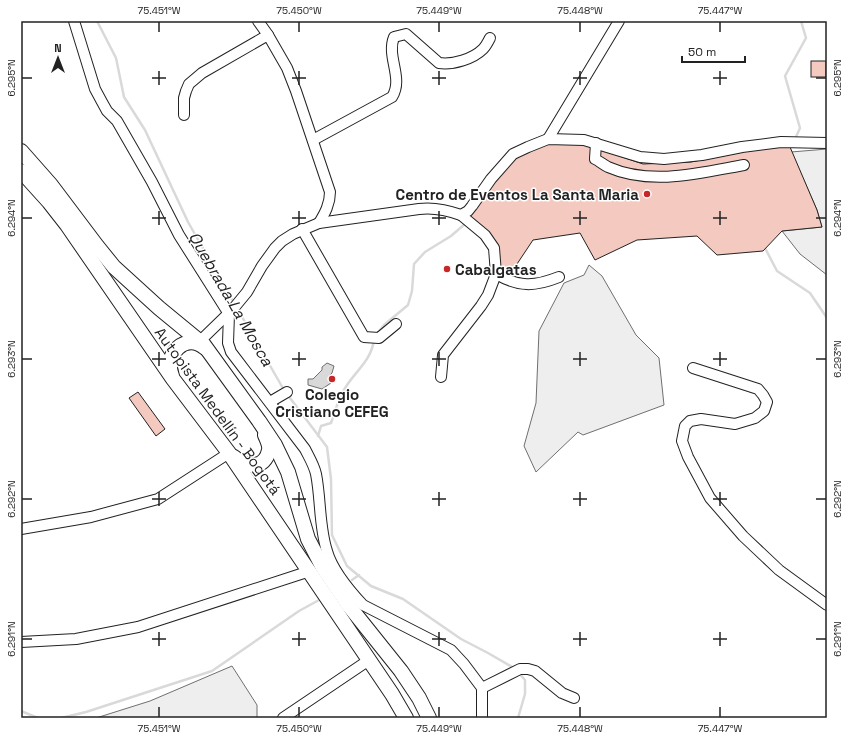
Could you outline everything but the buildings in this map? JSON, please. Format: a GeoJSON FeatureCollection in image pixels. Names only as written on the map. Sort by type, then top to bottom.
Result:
{"type":"FeatureCollection","features":[{"type":"Feature","properties":{"kind":"highway","name":"Autopista Medellín - Bogotá"},"geometry":{"type":"LineString","coordinates":[[21,151],[51,185],[114,266],[159,308],[200,341],[259,421],[275,445],[288,472],[308,539],[322,566],[349,606],[401,670],[419,698],[429,718]]}},
{"type":"Feature","properties":{"kind":"highway","name":"Autopista Medellín - Bogotá"},"geometry":{"type":"LineString","coordinates":[[21,171],[64,221],[173,379],[230,453],[392,694],[406,718]]}},
{"type":"Feature","properties":{"kind":"highway"},"geometry":{"type":"LineString","coordinates":[[173,379],[169,365],[171,356],[177,348],[185,344],[194,343],[203,346],[210,353]]}},
{"type":"Feature","properties":{"kind":"highway"},"geometry":{"type":"LineString","coordinates":[[230,453],[243,464],[251,466],[257,465],[265,458],[269,451],[268,444],[259,421]]}},
{"type":"Feature","properties":{"kind":"street"},"geometry":{"type":"LineString","coordinates":[[74,21],[95,89],[107,111],[117,121],[152,182],[179,234],[234,308],[228,342],[231,352],[273,401],[312,462],[316,473],[326,550],[334,566],[362,605],[451,650],[464,664],[482,688],[482,718]]}},
{"type":"Feature","properties":{"kind":"street"},"geometry":{"type":"LineString","coordinates":[[258,21],[268,35],[289,74],[330,192],[330,200],[319,223]]}},
{"type":"Feature","properties":{"kind":"street"},"geometry":{"type":"LineString","coordinates":[[548,139],[619,21]]}},
{"type":"Feature","properties":{"kind":"street"},"geometry":{"type":"LineString","coordinates":[[313,140],[392,97],[397,90],[392,47],[394,37],[406,34],[439,63],[446,64],[460,61],[475,55],[483,49],[490,38]]}},
{"type":"Feature","properties":{"kind":"street"},"geometry":{"type":"LineString","coordinates":[[184,115],[184,98],[190,84],[202,73],[268,35]]}},
{"type":"Feature","properties":{"kind":"street"},"geometry":{"type":"LineString","coordinates":[[466,219],[468,211],[491,179],[513,154],[548,139],[578,140],[596,143],[640,157],[664,158],[702,155],[775,142],[827,143]]}},
{"type":"Feature","properties":{"kind":"street"},"geometry":{"type":"LineString","coordinates":[[596,143],[595,159],[608,167],[637,175],[678,176],[744,165]]}},
{"type":"Feature","properties":{"kind":"street"},"geometry":{"type":"LineString","coordinates":[[200,341],[234,308],[247,292],[262,266],[275,248],[282,241],[302,229],[319,223],[426,208],[445,210],[466,219],[485,235],[494,248],[496,274],[488,295],[443,355],[441,377]]}},
{"type":"Feature","properties":{"kind":"street"},"geometry":{"type":"LineString","coordinates":[[302,229],[364,337],[379,338],[396,324]]}},
{"type":"Feature","properties":{"kind":"street"},"geometry":{"type":"LineString","coordinates":[[496,274],[507,280],[520,284],[537,284],[559,278]]}},
{"type":"Feature","properties":{"kind":"street"},"geometry":{"type":"LineString","coordinates":[[693,368],[758,389],[767,402],[764,411],[755,418],[735,424],[701,418],[690,421],[685,426],[682,441],[688,457],[710,498],[742,536],[779,570],[827,605]]}},
{"type":"Feature","properties":{"kind":"street"},"geometry":{"type":"LineString","coordinates":[[273,401],[287,392]]}},
{"type":"Feature","properties":{"kind":"street"},"geometry":{"type":"LineString","coordinates":[[21,529],[91,517],[158,499],[230,453]]}},
{"type":"Feature","properties":{"kind":"street"},"geometry":{"type":"LineString","coordinates":[[21,642],[76,639],[138,627],[310,571]]}},
{"type":"Feature","properties":{"kind":"street"},"geometry":{"type":"LineString","coordinates":[[283,718],[369,660]]}},
{"type":"Feature","properties":{"kind":"street"},"geometry":{"type":"LineString","coordinates":[[482,688],[520,669],[528,669],[535,671],[562,693],[574,698]]}},
{"type":"Feature","properties":{"kind":"shaded area"},"geometry":{"type":"Polygon","coordinates":[[[827,149],[827,275],[800,254],[782,231],[822,227],[817,210],[791,152],[827,149]]]}},
{"type":"Feature","properties":{"kind":"shaded area"},"geometry":{"type":"Polygon","coordinates":[[[589,265],[602,276],[636,335],[659,358],[664,405],[583,435],[578,432],[536,472],[524,446],[536,403],[539,331],[564,283],[584,275],[589,265]]]}},
{"type":"Feature","properties":{"kind":"shaded area"},"geometry":{"type":"Polygon","coordinates":[[[327,363],[334,366],[332,373],[329,376],[331,383],[322,389],[308,385],[308,379],[313,379],[327,363]]]}},
{"type":"Feature","properties":{"kind":"shaded area"},"geometry":{"type":"Polygon","coordinates":[[[232,666],[257,705],[257,718],[96,718],[150,701],[232,666]]]}},
{"type":"Feature","properties":{"kind":"waterway","name":"Quebrada La Mosca"},"geometry":{"type":"LineString","coordinates":[[97,21],[116,58],[124,97],[145,130],[188,222],[234,303]]}},
{"type":"Feature","properties":{"kind":"waterway"},"geometry":{"type":"LineString","coordinates":[[795,139],[800,128],[785,76],[806,38],[801,21]]}},
{"type":"Feature","properties":{"kind":"waterway"},"geometry":{"type":"LineString","coordinates":[[377,334],[384,325],[408,305],[412,291],[414,264],[425,252],[451,236],[466,223]]}},
{"type":"Feature","properties":{"kind":"waterway"},"geometry":{"type":"LineString","coordinates":[[764,246],[777,271],[810,293],[827,318]]}},
{"type":"Feature","properties":{"kind":"waterway","name":"Quebrada La Mosca"},"geometry":{"type":"LineString","coordinates":[[237,308],[284,390]]}},
{"type":"Feature","properties":{"kind":"waterway"},"geometry":{"type":"LineString","coordinates":[[318,436],[321,426],[331,423],[342,394],[367,359],[374,340]]}},
{"type":"Feature","properties":{"kind":"waterway","name":"Quebrada La Mosca"},"geometry":{"type":"LineString","coordinates":[[287,394],[327,447],[331,479],[332,535],[347,566],[371,586],[403,599],[461,639],[514,668]]}},
{"type":"Feature","properties":{"kind":"waterway","name":"Quebrada La Mosca"},"geometry":{"type":"LineString","coordinates":[[352,580],[359,575]]}},
{"type":"Feature","properties":{"kind":"waterway"},"geometry":{"type":"LineString","coordinates":[[61,718],[86,712],[212,671],[299,611],[319,600]]}},
{"type":"Feature","properties":{"kind":"waterway","name":"Quebrada La Mosca"},"geometry":{"type":"LineString","coordinates":[[518,718],[525,694],[525,680],[519,673]]}},
{"type":"Feature","properties":{"kind":"waterway"},"geometry":{"type":"LineString","coordinates":[[21,711],[38,718]]}},
{"type":"Feature","properties":{"kind":"place","name":"Centro de Eventos La Santa Maria"},"geometry":{"type":"Point","coordinates":[647,194]}},
{"type":"Feature","properties":{"kind":"place","name":"Cabalgatas"},"geometry":{"type":"Point","coordinates":[447,269]}},
{"type":"Feature","properties":{"kind":"place","name":"Colegio Cristiano CEFEG"},"geometry":{"type":"Point","coordinates":[332,379]}}]}
